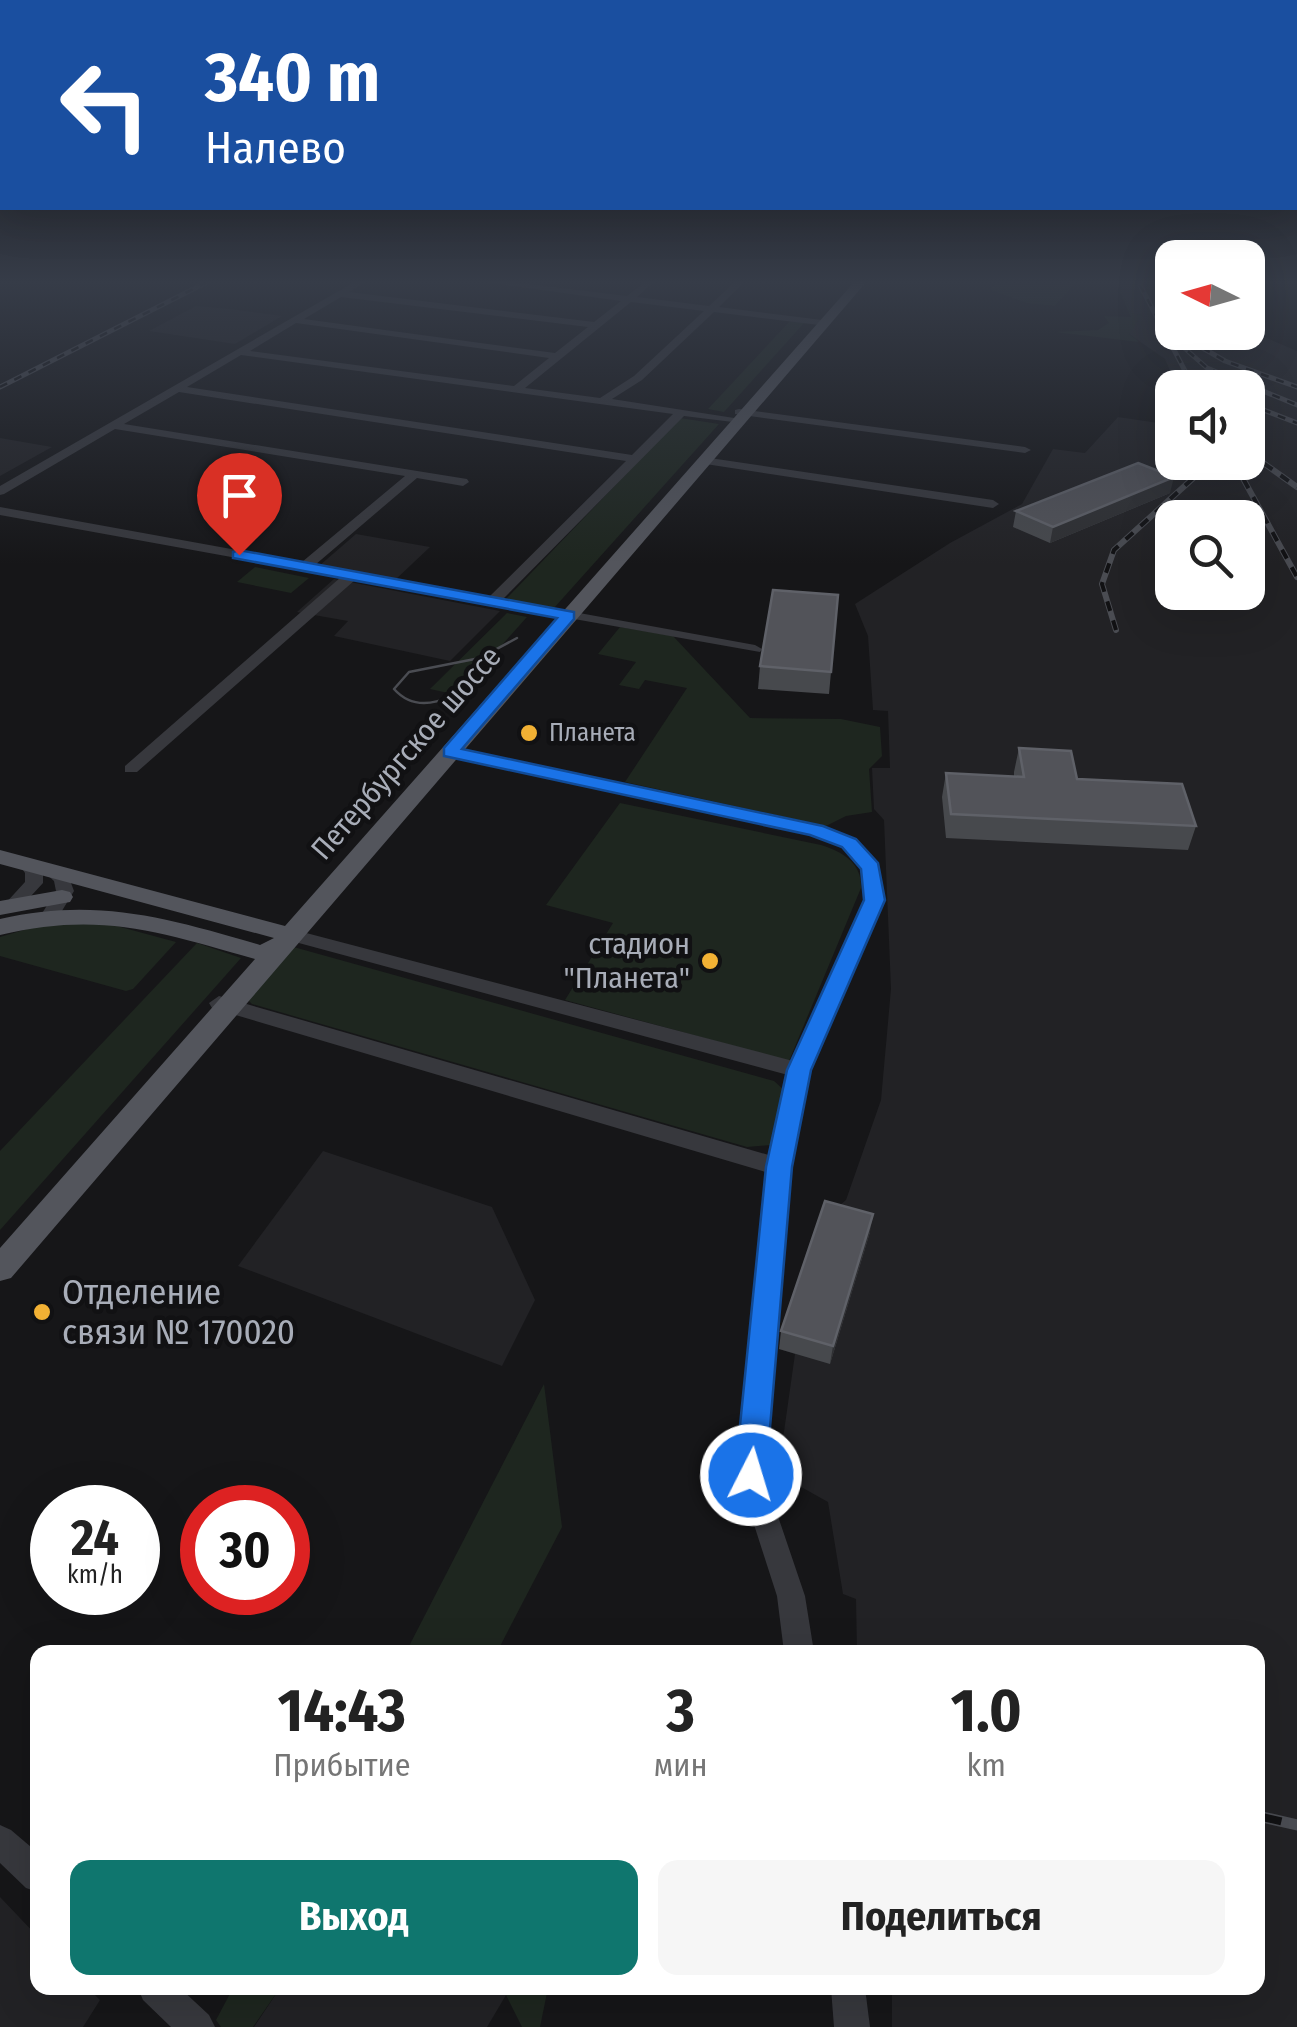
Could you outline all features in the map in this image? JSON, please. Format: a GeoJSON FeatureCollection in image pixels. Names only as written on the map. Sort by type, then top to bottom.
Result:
{"type":"FeatureCollection","features":[{"type":"Feature","properties":{"kind":"main road","name":"Петербургское шоссе"},"geometry":{"type":"LineString","coordinates":[[740,416],[775,375]]}},
{"type":"Feature","properties":{"kind":"main road","name":"Петербургское шоссе"},"geometry":{"type":"LineString","coordinates":[[0,1270],[224,1004],[776,375]]}},
{"type":"Feature","properties":{"kind":"main road"},"geometry":{"type":"LineString","coordinates":[[0,857],[137,894],[278,942]]}},
{"type":"Feature","properties":{"kind":"main road"},"geometry":{"type":"LineString","coordinates":[[0,928],[57,906],[137,894]]}},
{"type":"Feature","properties":{"kind":"main road"},"geometry":{"type":"LineString","coordinates":[[6,906],[57,906],[278,942]]}},
{"type":"Feature","properties":{"kind":"main road","name":"Петербургское шоссе"},"geometry":{"type":"LineString","coordinates":[[0,1247],[224,1004]]}},
{"type":"Feature","properties":{"kind":"street"},"geometry":{"type":"LineString","coordinates":[[0,491],[198,375]]}},
{"type":"Feature","properties":{"kind":"street"},"geometry":{"type":"LineString","coordinates":[[398,375],[1025,450]]}},
{"type":"Feature","properties":{"kind":"street"},"geometry":{"type":"LineString","coordinates":[[514,391],[535,375]]}},
{"type":"Feature","properties":{"kind":"street"},"geometry":{"type":"LineString","coordinates":[[602,401],[642,375]]}},
{"type":"Feature","properties":{"kind":"street"},"geometry":{"type":"LineString","coordinates":[[174,388],[635,459]]}},
{"type":"Feature","properties":{"kind":"street"},"geometry":{"type":"LineString","coordinates":[[492,602],[682,411]]}},
{"type":"Feature","properties":{"kind":"street"},"geometry":{"type":"LineString","coordinates":[[114,425],[464,482]]}},
{"type":"Feature","properties":{"kind":"street"},"geometry":{"type":"LineString","coordinates":[[698,461],[994,504]]}},
{"type":"Feature","properties":{"kind":"street"},"geometry":{"type":"LineString","coordinates":[[304,567],[414,474]]}},
{"type":"Feature","properties":{"kind":"street"},"geometry":{"type":"LineString","coordinates":[[0,510],[755,649]]}},
{"type":"Feature","properties":{"kind":"street"},"geometry":{"type":"LineString","coordinates":[[131,769],[351,576]]}},
{"type":"Feature","properties":{"kind":"street"},"geometry":{"type":"LineString","coordinates":[[445,751],[816,830],[849,843],[871,868],[875,900],[799,1070],[779,1167],[751,1475],[791,1596],[798,1645]]}},
{"type":"Feature","properties":{"kind":"street"},"geometry":{"type":"LineString","coordinates":[[6,906],[33,886],[35,875],[28,864]]}},
{"type":"Feature","properties":{"kind":"street"},"geometry":{"type":"LineString","coordinates":[[52,871],[64,883],[57,906]]}},
{"type":"Feature","properties":{"kind":"street"},"geometry":{"type":"LineString","coordinates":[[278,942],[799,1070]]}},
{"type":"Feature","properties":{"kind":"street"},"geometry":{"type":"LineString","coordinates":[[224,1004],[779,1167]]}},
{"type":"Feature","properties":{"kind":"street"},"geometry":{"type":"LineString","coordinates":[[0,1841],[30,1869]]}},
{"type":"Feature","properties":{"kind":"street"},"geometry":{"type":"LineString","coordinates":[[163,1995],[197,2027]]}},
{"type":"Feature","properties":{"kind":"street"},"geometry":{"type":"LineString","coordinates":[[849,1995],[852,2027]]}},
{"type":"Feature","properties":{"kind":"shaded area"},"geometry":{"type":"Polygon","coordinates":[[[740,375],[758,375],[724,412],[708,409],[740,375]]]}},
{"type":"Feature","properties":{"kind":"shaded area"},"geometry":{"type":"Polygon","coordinates":[[[1265,375],[1297,375],[1297,2027],[892,2027],[892,1995],[1265,1995],[1265,1645],[857,1645],[856,1599],[843,1594],[828,1502],[778,1474],[795,1354],[779,1349],[822,1220],[846,1200],[881,1100],[891,989],[884,820],[874,809],[872,768],[890,768],[888,711],[873,710],[868,636],[855,604],[950,543],[1022,504],[1053,449],[1085,453],[1118,417],[1155,422],[1155,480],[1265,480],[1265,375]]]}},
{"type":"Feature","properties":{"kind":"shaded area"},"geometry":{"type":"Polygon","coordinates":[[[680,418],[719,424],[554,608],[506,599],[680,418]]]}},
{"type":"Feature","properties":{"kind":"shaded area"},"geometry":{"type":"Polygon","coordinates":[[[0,438],[52,447],[0,476],[0,438]]]}},
{"type":"Feature","properties":{"kind":"shaded area"},"geometry":{"type":"Polygon","coordinates":[[[356,534],[430,547],[395,580],[319,566],[356,534]]]}},
{"type":"Feature","properties":{"kind":"shaded area"},"geometry":{"type":"Polygon","coordinates":[[[255,567],[309,578],[291,593],[237,582],[255,567]]]}},
{"type":"Feature","properties":{"kind":"shaded area"},"geometry":{"type":"Polygon","coordinates":[[[334,579],[500,611],[450,661],[334,636],[348,621],[297,612],[334,579]]]}},
{"type":"Feature","properties":{"kind":"shaded area"},"geometry":{"type":"Polygon","coordinates":[[[507,613],[527,617],[457,695],[430,689],[507,613]]]}},
{"type":"Feature","properties":{"kind":"shaded area"},"geometry":{"type":"Polygon","coordinates":[[[620,627],[673,636],[750,718],[841,719],[880,727],[882,756],[869,769],[872,812],[846,816],[826,826],[625,782],[687,688],[645,680],[639,689],[619,685],[636,662],[598,654],[620,627]]]}},
{"type":"Feature","properties":{"kind":"shaded area","name":"стадион \"Планета\""},"geometry":{"type":"Polygon","coordinates":[[[620,803],[821,845],[844,855],[855,865],[861,888],[789,1061],[565,1000],[613,923],[546,905],[620,803]]]}},
{"type":"Feature","properties":{"kind":"shaded area"},"geometry":{"type":"Polygon","coordinates":[[[102,922],[176,942],[133,989],[126,991],[0,956],[0,937],[34,927],[102,922]]]}},
{"type":"Feature","properties":{"kind":"shaded area"},"geometry":{"type":"Polygon","coordinates":[[[197,943],[241,958],[0,1230],[0,1151],[197,943]]]}},
{"type":"Feature","properties":{"kind":"shaded area"},"geometry":{"type":"Polygon","coordinates":[[[290,946],[774,1081],[784,1090],[771,1145],[747,1147],[252,1004],[247,999],[290,946]]]}},
{"type":"Feature","properties":{"kind":"shaded area"},"geometry":{"type":"Polygon","coordinates":[[[323,1151],[492,1207],[535,1300],[502,1366],[238,1266],[323,1151]]]}},
{"type":"Feature","properties":{"kind":"shaded area"},"geometry":{"type":"Polygon","coordinates":[[[544,1384],[562,1527],[501,1645],[410,1645],[544,1384]]]}},
{"type":"Feature","properties":{"kind":"shaded area"},"geometry":{"type":"Polygon","coordinates":[[[0,1897],[30,1929],[30,1995],[95,1995],[100,2000],[83,2027],[0,2027],[0,1897]]]}},
{"type":"Feature","properties":{"kind":"shaded area"},"geometry":{"type":"Polygon","coordinates":[[[229,1995],[275,1995],[253,2027],[221,2027],[216,2020],[229,1995]]]}},
{"type":"Feature","properties":{"kind":"shaded area"},"geometry":{"type":"Polygon","coordinates":[[[275,1995],[506,1995],[487,2027],[254,2027],[275,1995]]]}},
{"type":"Feature","properties":{"kind":"shaded area"},"geometry":{"type":"Polygon","coordinates":[[[506,1995],[547,1995],[540,2027],[522,2027],[506,1995]]]}},
{"type":"Feature","properties":{"kind":"building"},"geometry":{"type":"Polygon","coordinates":[[[1138,463],[1155,470],[1155,480],[1167,480],[1053,527],[1016,511],[1138,463]]]}},
{"type":"Feature","properties":{"kind":"building"},"geometry":{"type":"Polygon","coordinates":[[[773,590],[838,595],[831,672],[760,666],[773,590]]]}},
{"type":"Feature","properties":{"kind":"building"},"geometry":{"type":"Polygon","coordinates":[[[1019,748],[1071,751],[1077,779],[1182,784],[1196,826],[951,814],[946,773],[1024,777],[1019,748]]]}},
{"type":"Feature","properties":{"kind":"building"},"geometry":{"type":"Polygon","coordinates":[[[825,1201],[873,1214],[833,1346],[781,1331],[825,1201]]]}},
{"type":"Feature","properties":{"kind":"tram line"},"geometry":{"type":"LineString","coordinates":[[481,679],[448,697],[426,703],[404,698],[394,689],[409,672],[480,658],[517,638]]}},
{"type":"Feature","properties":{"kind":"railway"},"geometry":{"type":"LineString","coordinates":[[0,387],[24,375]]}},
{"type":"Feature","properties":{"kind":"railway"},"geometry":{"type":"LineString","coordinates":[[1223,375],[1297,405]]}},
{"type":"Feature","properties":{"kind":"railway"},"geometry":{"type":"LineString","coordinates":[[1263,375],[1297,387]]}},
{"type":"Feature","properties":{"kind":"railway"},"geometry":{"type":"LineString","coordinates":[[1265,411],[1297,423]]}},
{"type":"Feature","properties":{"kind":"railway"},"geometry":{"type":"LineString","coordinates":[[1265,464],[1297,487]]}},
{"type":"Feature","properties":{"kind":"railway"},"geometry":{"type":"LineString","coordinates":[[1116,630],[1102,584],[1114,550],[1191,480]]}},
{"type":"Feature","properties":{"kind":"railway"},"geometry":{"type":"LineString","coordinates":[[1244,480],[1297,577]]}},
{"type":"Feature","properties":{"kind":"railway"},"geometry":{"type":"LineString","coordinates":[[1265,1818],[1297,1825]]}},
{"type":"Feature","properties":{"kind":"place","name":"Планета"},"geometry":{"type":"Point","coordinates":[529,733]}},
{"type":"Feature","properties":{"kind":"place","name":"стадион \"Планета\""},"geometry":{"type":"Point","coordinates":[710,961]}},
{"type":"Feature","properties":{"kind":"place","name":"Отделение связи № 170020"},"geometry":{"type":"Point","coordinates":[42,1312]}},
{"type":"Feature","properties":{"kind":"route"},"geometry":{"type":"LineString","coordinates":[[239,555],[568,616],[450,752],[816,830],[849,843],[871,868],[875,900],[799,1070],[779,1167],[751,1475]]}}]}
